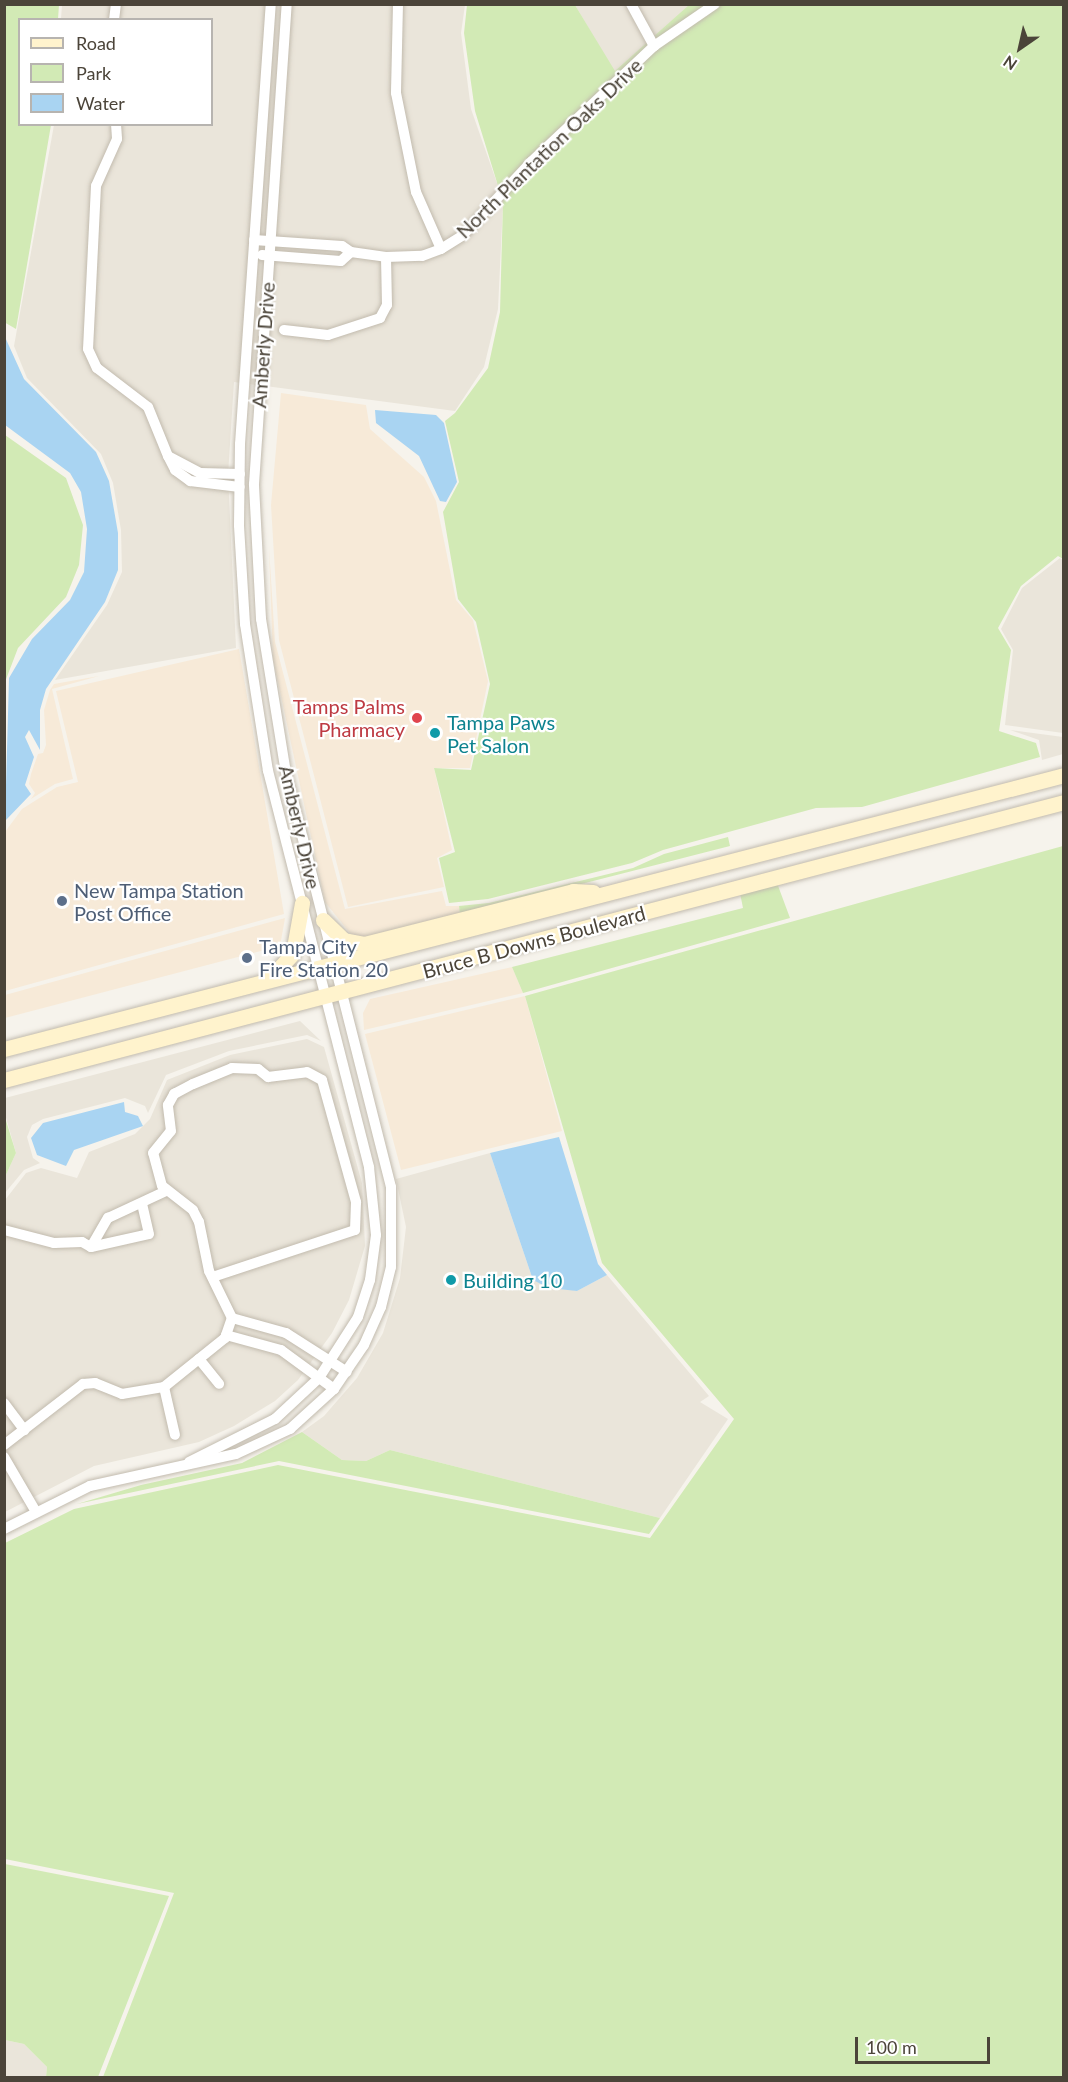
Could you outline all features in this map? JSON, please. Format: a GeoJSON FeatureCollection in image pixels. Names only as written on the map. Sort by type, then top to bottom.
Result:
{"type":"FeatureCollection","features":[{"type":"Feature","properties":{"kind":"main road","name":"Bruce B Downs Boulevard"},"geometry":{"type":"LineString","coordinates":[[4,1049],[1064,775]]}},
{"type":"Feature","properties":{"kind":"main road","name":"Bruce B Downs Boulevard"},"geometry":{"type":"LineString","coordinates":[[4,1080],[1064,802]]}},
{"type":"Feature","properties":{"kind":"main road"},"geometry":{"type":"LineString","coordinates":[[322,920],[344,940],[364,944],[573,891],[608,893]]}},
{"type":"Feature","properties":{"kind":"main road"},"geometry":{"type":"LineString","coordinates":[[265,982],[294,953],[302,903]]}},
{"type":"Feature","properties":{"kind":"street","name":"Amberly Drive"},"geometry":{"type":"LineString","coordinates":[[4,1529],[90,1486],[189,1462],[236,1454],[273,1438],[306,1417],[334,1389],[347,1372],[381,1307],[390,1267],[394,1217],[388,1170],[342,992],[326,966],[302,903],[268,771],[253,687],[238,525],[253,254],[271,4]]}},
{"type":"Feature","properties":{"kind":"street","name":"Amberly Drive"},"geometry":{"type":"LineString","coordinates":[[189,1462],[275,1419],[320,1378],[350,1333],[367,1290],[374,1257],[376,1212],[369,1167],[326,997],[322,920],[285,767],[260,608],[254,484],[287,4]]}},
{"type":"Feature","properties":{"kind":"street"},"geometry":{"type":"LineString","coordinates":[[254,240],[342,246],[351,252],[386,257],[422,256],[441,249],[417,192],[396,93],[398,4]]}},
{"type":"Feature","properties":{"kind":"street"},"geometry":{"type":"LineString","coordinates":[[631,4],[654,46]]}},
{"type":"Feature","properties":{"kind":"street","name":"North Plantation Oaks Drive"},"geometry":{"type":"LineString","coordinates":[[441,249],[463,235],[531,162],[654,46],[715,4]]}},
{"type":"Feature","properties":{"kind":"street"},"geometry":{"type":"LineString","coordinates":[[116,126],[117,139],[96,186],[88,349],[97,368],[148,407],[168,456],[199,478],[254,484]]}},
{"type":"Feature","properties":{"kind":"street"},"geometry":{"type":"LineString","coordinates":[[253,254],[341,261],[351,252]]}},
{"type":"Feature","properties":{"kind":"street"},"geometry":{"type":"LineString","coordinates":[[284,330],[328,335],[380,318],[387,305],[386,257]]}},
{"type":"Feature","properties":{"kind":"street"},"geometry":{"type":"LineString","coordinates":[[4,1445],[83,1384],[94,1383],[122,1394],[164,1387],[226,1335],[232,1318],[213,1277],[193,1210],[166,1191],[152,1159],[171,1131],[168,1105],[174,1094],[232,1068],[258,1069],[268,1077],[307,1072],[322,1080],[356,1203],[355,1230],[213,1277]]}},
{"type":"Feature","properties":{"kind":"street"},"geometry":{"type":"LineString","coordinates":[[91,1247],[108,1218],[166,1191]]}},
{"type":"Feature","properties":{"kind":"street"},"geometry":{"type":"LineString","coordinates":[[4,1230],[54,1243],[82,1242],[91,1247],[149,1234],[142,1204]]}},
{"type":"Feature","properties":{"kind":"street"},"geometry":{"type":"LineString","coordinates":[[232,1318],[299,1340],[347,1372]]}},
{"type":"Feature","properties":{"kind":"street"},"geometry":{"type":"LineString","coordinates":[[226,1335],[290,1355],[334,1389]]}},
{"type":"Feature","properties":{"kind":"street"},"geometry":{"type":"LineString","coordinates":[[290,1355],[299,1340]]}},
{"type":"Feature","properties":{"kind":"street"},"geometry":{"type":"LineString","coordinates":[[199,1359],[219,1384]]}},
{"type":"Feature","properties":{"kind":"street"},"geometry":{"type":"LineString","coordinates":[[164,1387],[175,1435]]}},
{"type":"Feature","properties":{"kind":"street"},"geometry":{"type":"LineString","coordinates":[[4,1403],[24,1430]]}},
{"type":"Feature","properties":{"kind":"street"},"geometry":{"type":"LineString","coordinates":[[4,1457],[36,1512]]}},
{"type":"Feature","properties":{"kind":"shaded area"},"geometry":{"type":"Polygon","coordinates":[[[691,4],[663,51],[503,204],[498,309],[484,367],[455,411],[234,382],[228,475],[236,648],[55,680],[107,605],[122,572],[121,530],[113,483],[101,454],[27,378],[14,346],[54,126],[213,126],[213,18],[61,18],[62,5],[465,5],[461,33],[471,109],[497,183],[614,71],[575,5],[691,4]]]}},
{"type":"Feature","properties":{"kind":"shaded area"},"geometry":{"type":"Polygon","coordinates":[[[281,393],[366,405],[370,429],[424,477],[436,501],[456,600],[473,620],[488,681],[470,768],[434,768],[452,850],[437,858],[444,887],[348,907],[279,640],[271,505],[281,393]]]}},
{"type":"Feature","properties":{"kind":"shaded area"},"geometry":{"type":"Polygon","coordinates":[[[269,548],[275,642],[345,909],[442,891],[446,906],[459,906],[460,915],[365,939],[350,933],[325,902],[273,659],[269,548]]]}},
{"type":"Feature","properties":{"kind":"shaded area"},"geometry":{"type":"Polygon","coordinates":[[[1060,558],[1064,561],[1063,733],[1005,725],[1013,650],[1001,629],[1022,588],[1060,558]]]}},
{"type":"Feature","properties":{"kind":"shaded area"},"geometry":{"type":"Polygon","coordinates":[[[239,649],[284,914],[5,991],[5,832],[22,809],[57,787],[78,782],[56,691],[239,649]]]}},
{"type":"Feature","properties":{"kind":"shaded area"},"geometry":{"type":"Polygon","coordinates":[[[99,676],[52,689],[73,779],[55,784],[31,799],[35,793],[29,784],[31,774],[38,754],[43,753],[46,745],[44,710],[50,690],[54,684],[99,676]]]}},
{"type":"Feature","properties":{"kind":"shaded area"},"geometry":{"type":"Polygon","coordinates":[[[1010,730],[1063,737],[1063,754],[1042,760],[1039,740],[1010,730]]]}},
{"type":"Feature","properties":{"kind":"shaded area"},"geometry":{"type":"Polygon","coordinates":[[[285,918],[280,946],[5,1018],[5,995],[285,918]]]}},
{"type":"Feature","properties":{"kind":"shaded area"},"geometry":{"type":"Polygon","coordinates":[[[512,967],[523,993],[364,1030],[363,1013],[370,999],[512,967]]]}},
{"type":"Feature","properties":{"kind":"shaded area"},"geometry":{"type":"Polygon","coordinates":[[[525,996],[562,1131],[401,1170],[365,1034],[525,996]]]}},
{"type":"Feature","properties":{"kind":"shaded area"},"geometry":{"type":"Polygon","coordinates":[[[300,1021],[321,1041],[307,1035],[229,1051],[166,1075],[148,1113],[145,1106],[125,1098],[43,1119],[32,1125],[27,1137],[33,1158],[40,1163],[24,1170],[5,1193],[5,1177],[16,1153],[5,1114],[5,1098],[300,1021]]]}},
{"type":"Feature","properties":{"kind":"shaded area"},"geometry":{"type":"Polygon","coordinates":[[[307,1039],[324,1047],[362,1183],[365,1246],[349,1300],[332,1333],[298,1380],[275,1401],[234,1426],[199,1442],[94,1466],[5,1512],[5,1200],[26,1173],[41,1168],[77,1178],[89,1152],[135,1134],[150,1119],[167,1080],[230,1055],[307,1039]]]}},
{"type":"Feature","properties":{"kind":"shaded area"},"geometry":{"type":"Polygon","coordinates":[[[490,1153],[533,1280],[577,1291],[607,1275],[709,1396],[700,1402],[728,1419],[660,1518],[390,1450],[366,1461],[342,1460],[302,1432],[324,1416],[357,1378],[383,1333],[400,1278],[406,1227],[396,1179],[490,1153]]]}},
{"type":"Feature","properties":{"kind":"shaded area"},"geometry":{"type":"Polygon","coordinates":[[[5,2040],[24,2044],[47,2067],[46,2077],[5,2078],[5,2040]]]}},
{"type":"Feature","properties":{"kind":"green space"},"geometry":{"type":"Polygon","coordinates":[[[4,5],[59,5],[58,18],[18,18],[18,126],[51,126],[16,329],[4,322],[4,5]]]}},
{"type":"Feature","properties":{"kind":"green space"},"geometry":{"type":"Polygon","coordinates":[[[467,5],[575,5],[615,71],[689,5],[1063,5],[1063,559],[1058,556],[1021,586],[998,628],[1011,650],[999,731],[1036,743],[1040,757],[862,807],[816,808],[663,850],[632,863],[488,899],[449,903],[439,858],[455,852],[434,768],[471,770],[490,684],[476,622],[458,599],[443,512],[459,482],[445,421],[455,413],[488,368],[500,312],[503,202],[475,111],[464,33],[467,5]]]}},
{"type":"Feature","properties":{"kind":"green space"},"geometry":{"type":"Polygon","coordinates":[[[5,435],[66,478],[83,525],[79,565],[66,597],[18,648],[5,682],[5,435]]]}},
{"type":"Feature","properties":{"kind":"green space"},"geometry":{"type":"Polygon","coordinates":[[[728,837],[730,846],[460,915],[459,906],[489,903],[633,868],[664,854],[728,837]]]}},
{"type":"Feature","properties":{"kind":"green space"},"geometry":{"type":"Polygon","coordinates":[[[1063,846],[1063,2077],[103,2077],[174,1893],[5,1859],[5,1543],[74,1509],[278,1465],[650,1538],[734,1419],[602,1263],[525,996],[1063,846]]]}},
{"type":"Feature","properties":{"kind":"green space"},"geometry":{"type":"Polygon","coordinates":[[[777,883],[790,918],[523,993],[512,967],[743,908],[740,893],[777,883]]]}},
{"type":"Feature","properties":{"kind":"green space"},"geometry":{"type":"Polygon","coordinates":[[[4,1114],[16,1153],[5,1177],[4,1177],[4,1114]]]}},
{"type":"Feature","properties":{"kind":"green space"},"geometry":{"type":"Polygon","coordinates":[[[302,1432],[342,1460],[366,1461],[390,1450],[660,1518],[649,1534],[279,1461],[77,1504],[141,1485],[242,1463],[302,1432]]]}},
{"type":"Feature","properties":{"kind":"green space"},"geometry":{"type":"Polygon","coordinates":[[[5,1864],[169,1896],[98,2077],[46,2077],[47,2067],[24,2044],[5,2040],[5,1864]]]}},
{"type":"Feature","properties":{"kind":"water"},"geometry":{"type":"Polygon","coordinates":[[[5,337],[24,379],[96,452],[109,481],[118,533],[118,570],[105,602],[46,689],[40,710],[40,750],[29,730],[25,737],[34,757],[25,785],[31,794],[5,821],[9,678],[32,639],[70,600],[84,572],[87,529],[81,492],[70,473],[5,425],[5,337]]]}},
{"type":"Feature","properties":{"kind":"water"},"geometry":{"type":"Polygon","coordinates":[[[375,410],[436,415],[444,423],[457,482],[446,502],[440,501],[419,456],[376,423],[375,410]]]}},
{"type":"Feature","properties":{"kind":"water"},"geometry":{"type":"Polygon","coordinates":[[[124,1102],[125,1112],[138,1116],[143,1126],[74,1150],[66,1166],[37,1155],[31,1138],[43,1123],[124,1102]]]}},
{"type":"Feature","properties":{"kind":"water"},"geometry":{"type":"Polygon","coordinates":[[[559,1137],[598,1264],[607,1275],[577,1291],[549,1288],[533,1280],[490,1153],[559,1137]]]}},
{"type":"Feature","properties":{"kind":"place","name":"Tamps Palms Pharmacy"},"geometry":{"type":"Point","coordinates":[417,718]}},
{"type":"Feature","properties":{"kind":"place","name":"Tampa Paws Pet Salon"},"geometry":{"type":"Point","coordinates":[435,733]}},
{"type":"Feature","properties":{"kind":"place","name":"New Tampa Station Post Office"},"geometry":{"type":"Point","coordinates":[62,901]}},
{"type":"Feature","properties":{"kind":"place","name":"Tampa City Fire Station 20"},"geometry":{"type":"Point","coordinates":[247,958]}},
{"type":"Feature","properties":{"kind":"place","name":"Building 10"},"geometry":{"type":"Point","coordinates":[451,1280]}}]}
